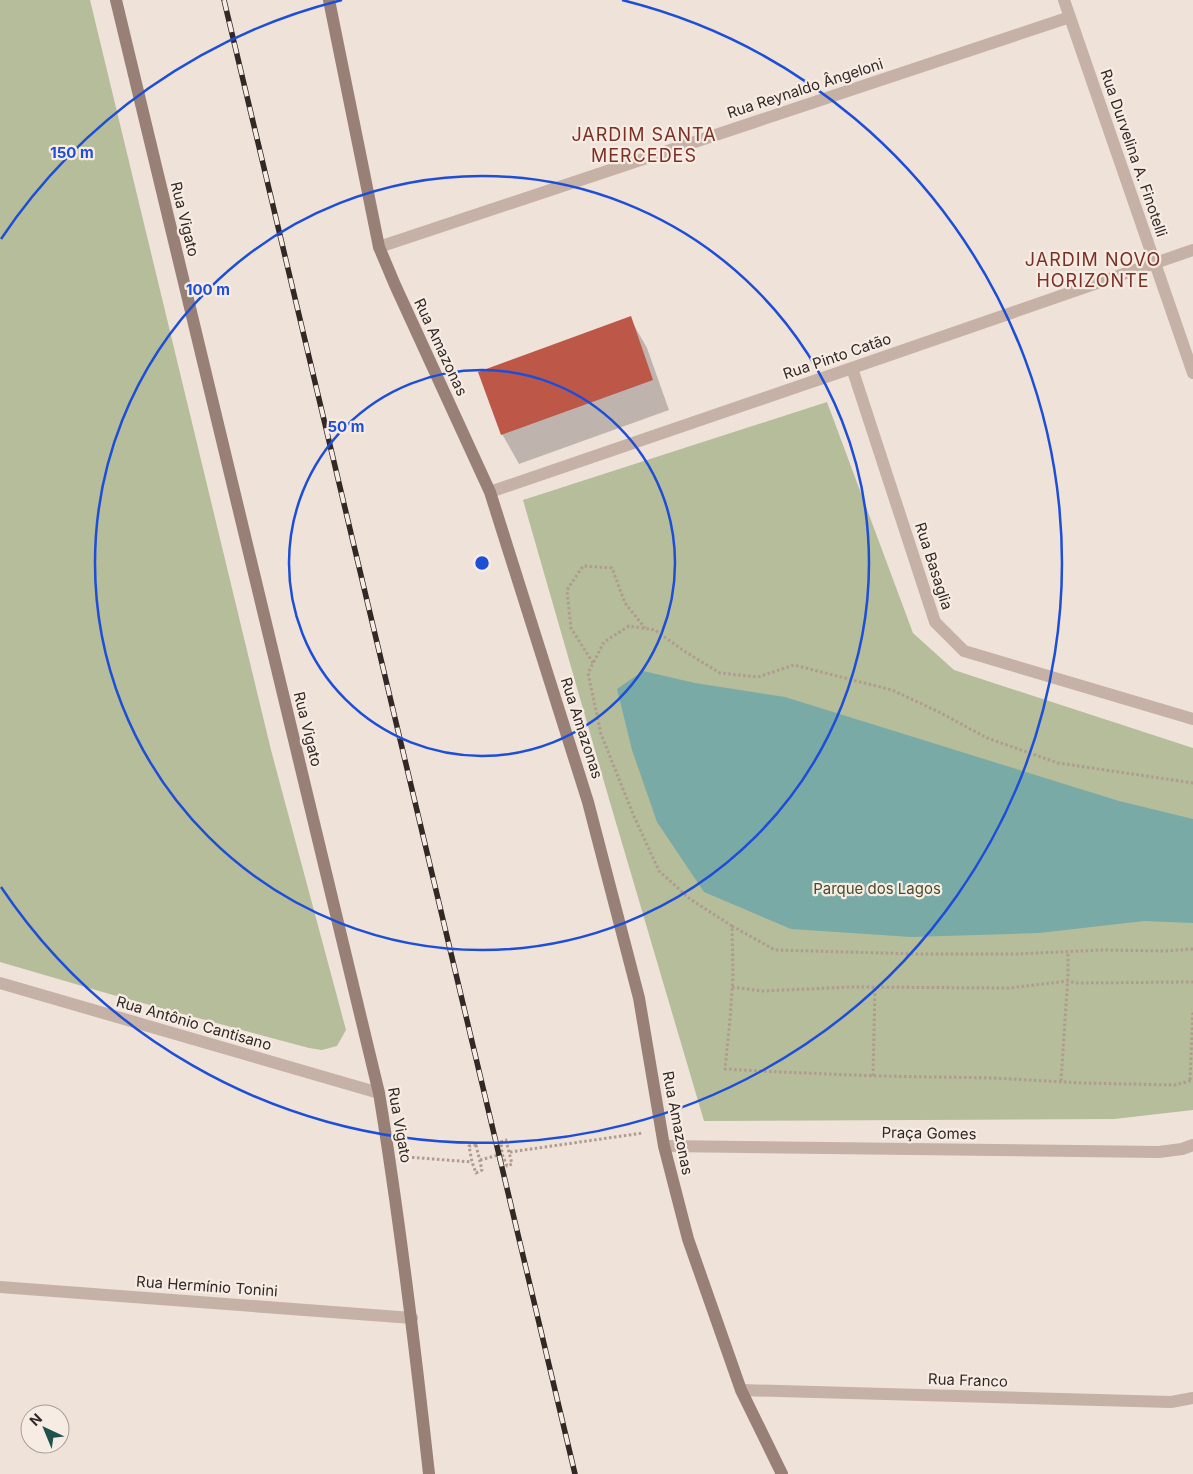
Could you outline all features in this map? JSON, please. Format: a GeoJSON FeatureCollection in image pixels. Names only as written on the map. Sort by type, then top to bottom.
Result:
{"type":"FeatureCollection","features":[{"type":"Feature","properties":{"kind":"street","name":"Rua Vigato"},"geometry":{"type":"LineString","coordinates":[[116,0],[379,1093],[412,1318],[430,1474]]}},
{"type":"Feature","properties":{"kind":"street","name":"Rua Amazonas"},"geometry":{"type":"LineString","coordinates":[[329,0],[379,247],[490,492],[588,802],[639,998],[664,1146],[688,1238],[741,1390],[782,1474]]}},
{"type":"Feature","properties":{"kind":"street","name":"Rua Durvelina A. Finotelli"},"geometry":{"type":"LineString","coordinates":[[1064,0],[1193,372]]}},
{"type":"Feature","properties":{"kind":"street","name":"Rua Reynaldo Ângeloni"},"geometry":{"type":"LineString","coordinates":[[379,247],[1070,17]]}},
{"type":"Feature","properties":{"kind":"street","name":"Rua Pinto Catão"},"geometry":{"type":"LineString","coordinates":[[490,492],[1193,250]]}},
{"type":"Feature","properties":{"kind":"street","name":"Rua Basaglia"},"geometry":{"type":"LineString","coordinates":[[852,368],[936,622],[964,651],[1193,719]]}},
{"type":"Feature","properties":{"kind":"street","name":"Rua Antônio Cantisano"},"geometry":{"type":"LineString","coordinates":[[0,983],[379,1093]]}},
{"type":"Feature","properties":{"kind":"street","name":"Praça Gomes"},"geometry":{"type":"LineString","coordinates":[[664,1146],[1159,1152],[1182,1149],[1193,1145]]}},
{"type":"Feature","properties":{"kind":"street","name":"Rua Hermínio Tonini"},"geometry":{"type":"LineString","coordinates":[[0,1287],[412,1318]]}},
{"type":"Feature","properties":{"kind":"street","name":"Rua Franco"},"geometry":{"type":"LineString","coordinates":[[741,1390],[1171,1402],[1193,1398]]}},
{"type":"Feature","properties":{"kind":"path"},"geometry":{"type":"LineString","coordinates":[[593,664],[571,628],[568,590],[583,566],[612,568],[626,603],[645,629]]}},
{"type":"Feature","properties":{"kind":"path"},"geometry":{"type":"LineString","coordinates":[[1193,783],[1058,762],[987,738],[939,712],[892,690],[794,665],[758,677],[720,673],[684,652],[655,630],[628,626],[604,642],[588,673],[601,734],[658,871],[690,899],[732,926],[775,950],[917,954],[1016,954],[1102,950],[1166,952],[1193,949]]}},
{"type":"Feature","properties":{"kind":"path"},"geometry":{"type":"LineString","coordinates":[[732,926],[734,975],[724,1068],[872,1076],[994,1078],[1175,1085],[1192,1080],[1193,1010]]}},
{"type":"Feature","properties":{"kind":"path"},"geometry":{"type":"LineString","coordinates":[[1061,1082],[1068,981],[1068,952]]}},
{"type":"Feature","properties":{"kind":"path"},"geometry":{"type":"LineString","coordinates":[[732,987],[762,991],[874,988],[1009,988],[1068,981],[1076,983],[1193,982]]}},
{"type":"Feature","properties":{"kind":"path"},"geometry":{"type":"LineString","coordinates":[[872,1076],[874,988]]}},
{"type":"Feature","properties":{"kind":"path"},"geometry":{"type":"LineString","coordinates":[[510,1152],[661,1130]]}},
{"type":"Feature","properties":{"kind":"path"},"geometry":{"type":"LineString","coordinates":[[506,1140],[512,1164],[507,1166],[502,1154],[501,1142],[506,1140]]}},
{"type":"Feature","properties":{"kind":"path"},"geometry":{"type":"LineString","coordinates":[[476,1144],[482,1170],[476,1173],[472,1162],[469,1146],[476,1144]]}},
{"type":"Feature","properties":{"kind":"path"},"geometry":{"type":"LineString","coordinates":[[480,1160],[502,1154]]}},
{"type":"Feature","properties":{"kind":"path"},"geometry":{"type":"LineString","coordinates":[[389,1155],[472,1162]]}},
{"type":"Feature","properties":{"kind":"green space"},"geometry":{"type":"Polygon","coordinates":[[[0,0],[90,0],[271,750],[346,1030],[337,1046],[322,1050],[309,1048],[0,962],[0,0]]]}},
{"type":"Feature","properties":{"kind":"green space","name":"Parque dos Lagos"},"geometry":{"type":"Polygon","coordinates":[[[827,402],[913,633],[954,670],[1193,748],[1193,1110],[1114,1119],[704,1121],[523,500],[827,402]]]}},
{"type":"Feature","properties":{"kind":"water"},"geometry":{"type":"Polygon","coordinates":[[[643,671],[695,683],[785,697],[1119,801],[1193,819],[1193,923],[1144,921],[1039,933],[911,937],[791,929],[704,892],[657,822],[632,750],[617,689],[643,671]]]}},
{"type":"Feature","properties":{"kind":"building"},"geometry":{"type":"Polygon","coordinates":[[[631,316],[653,380],[501,435],[478,372],[631,316]]]}},
{"type":"Feature","properties":{"kind":"railway"},"geometry":{"type":"LineString","coordinates":[[224,0],[575,1474]]}},
{"type":"Feature","properties":{"kind":"district","name":"JARDIM SANTA MERCEDES"},"geometry":{"type":"Point","coordinates":[644,144]}},
{"type":"Feature","properties":{"kind":"district","name":"JARDIM NOVO HORIZONTE"},"geometry":{"type":"Point","coordinates":[1093,269]}}]}
